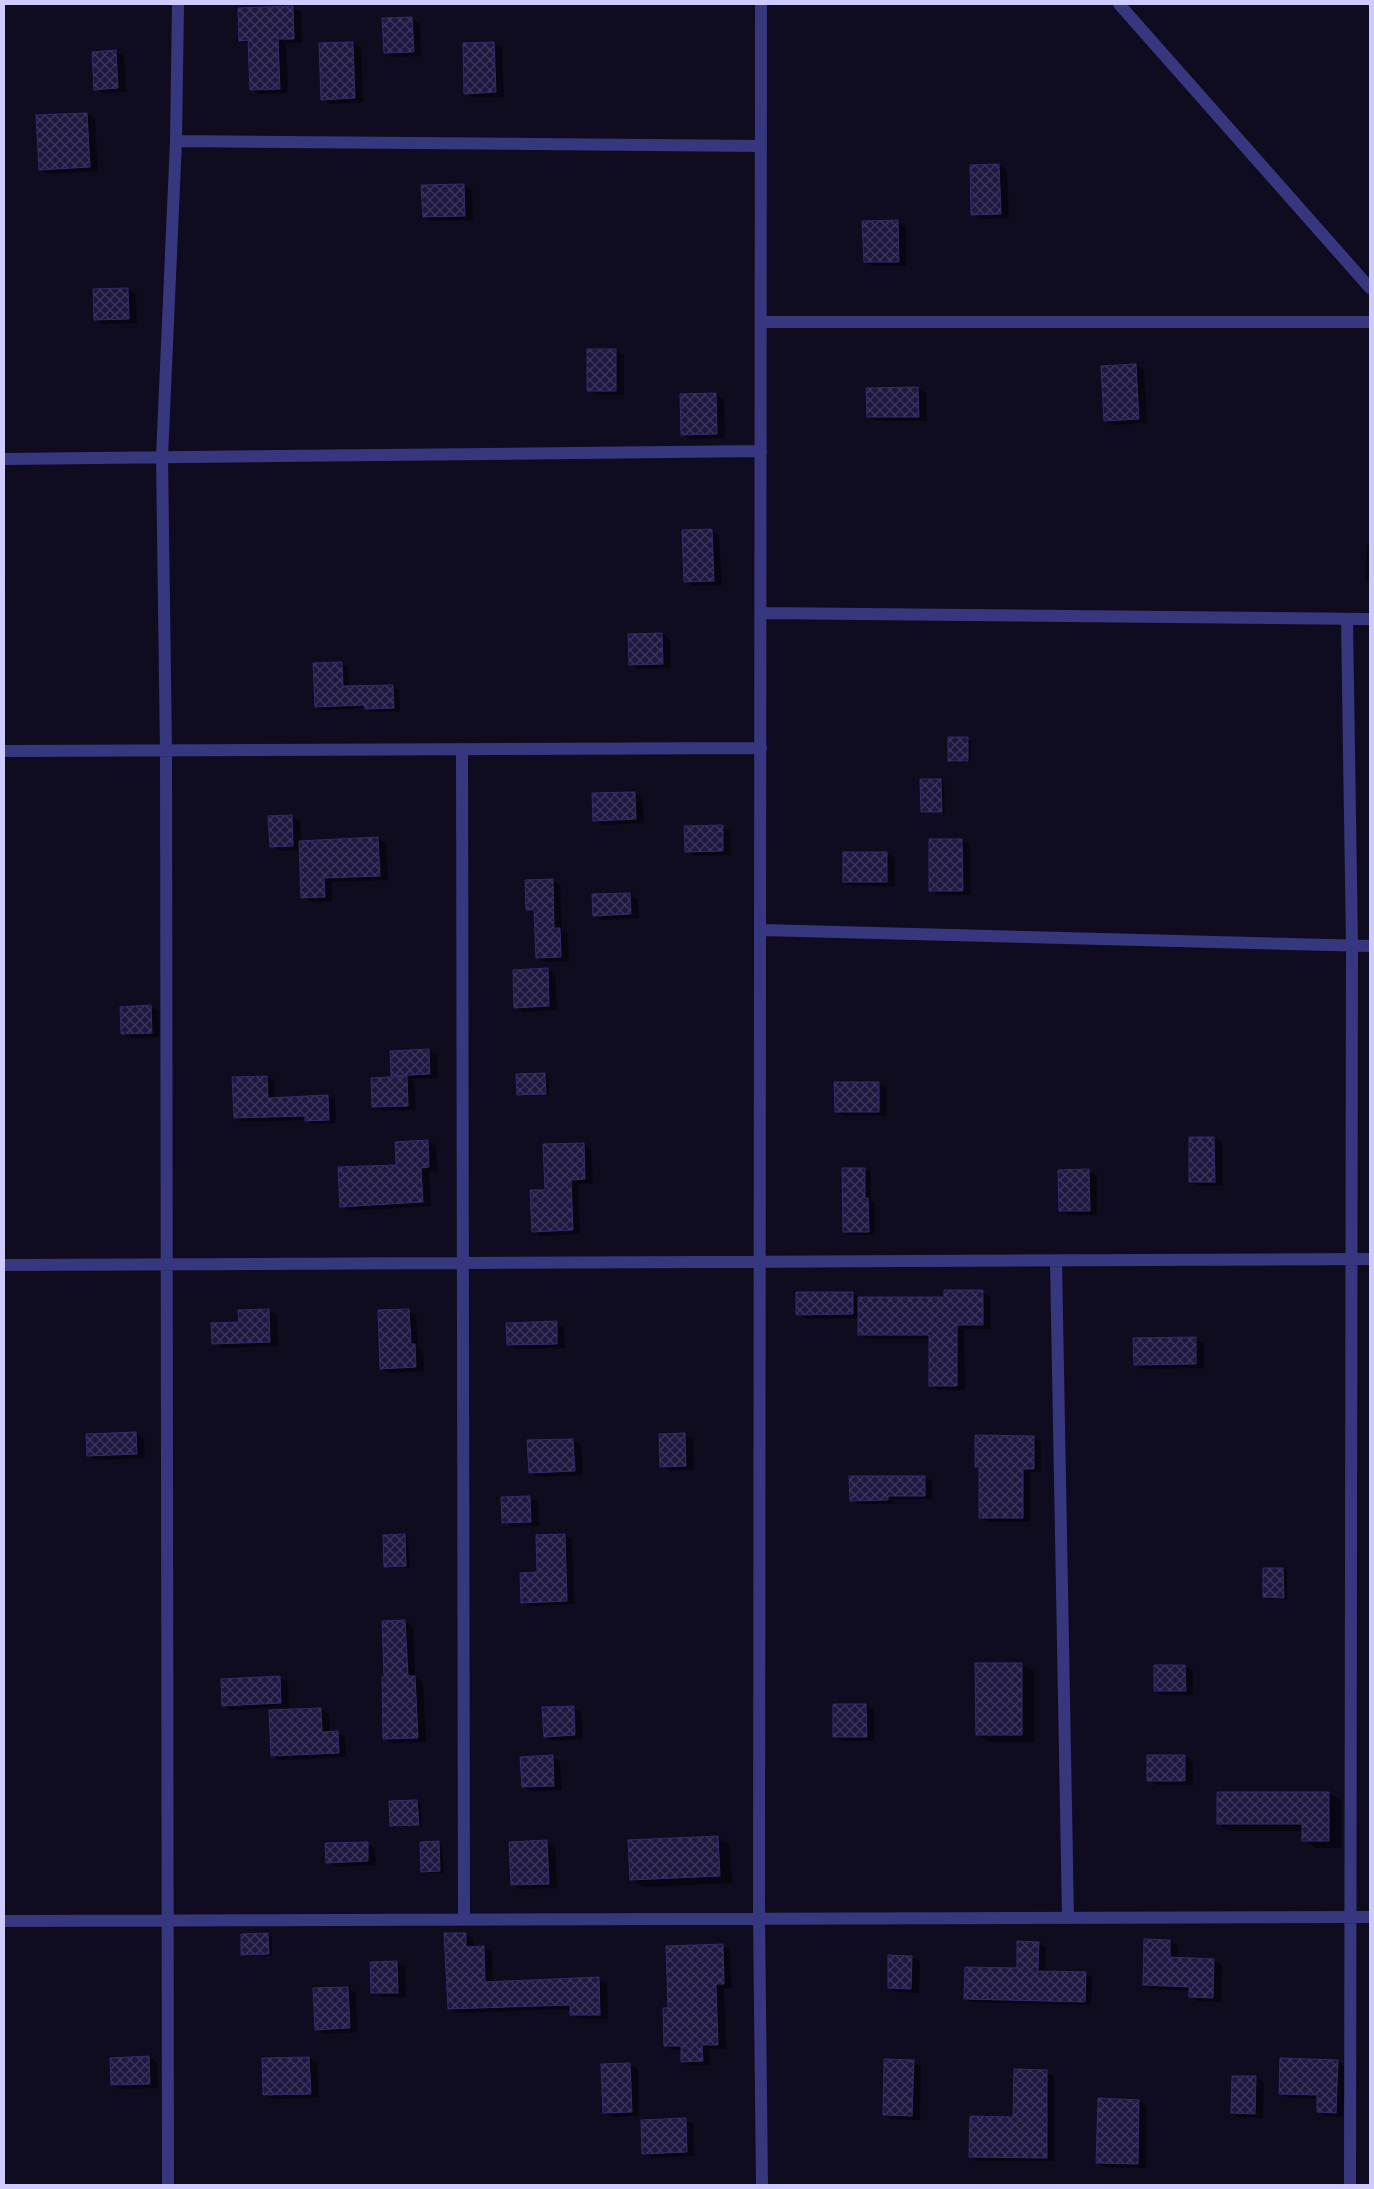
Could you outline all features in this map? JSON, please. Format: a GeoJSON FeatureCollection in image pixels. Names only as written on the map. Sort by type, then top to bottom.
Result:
{"type":"FeatureCollection","features":[{"type":"Feature","properties":{"kind":"street"},"geometry":{"type":"LineString","coordinates":[[168,2185],[166,751],[162,457],[176,140],[178,4]]}},
{"type":"Feature","properties":{"kind":"street"},"geometry":{"type":"LineString","coordinates":[[761,4],[759,1918],[762,2185]]}},
{"type":"Feature","properties":{"kind":"street"},"geometry":{"type":"LineString","coordinates":[[1119,4],[1370,288]]}},
{"type":"Feature","properties":{"kind":"street"},"geometry":{"type":"LineString","coordinates":[[176,140],[761,146]]}},
{"type":"Feature","properties":{"kind":"street"},"geometry":{"type":"LineString","coordinates":[[761,322],[1370,322]]}},
{"type":"Feature","properties":{"kind":"street"},"geometry":{"type":"LineString","coordinates":[[4,459],[761,451]]}},
{"type":"Feature","properties":{"kind":"street"},"geometry":{"type":"LineString","coordinates":[[761,613],[1370,620]]}},
{"type":"Feature","properties":{"kind":"street"},"geometry":{"type":"LineString","coordinates":[[1347,619],[1352,946],[1350,2185]]}},
{"type":"Feature","properties":{"kind":"street"},"geometry":{"type":"LineString","coordinates":[[4,751],[761,748]]}},
{"type":"Feature","properties":{"kind":"street"},"geometry":{"type":"LineString","coordinates":[[462,750],[464,1919]]}},
{"type":"Feature","properties":{"kind":"street"},"geometry":{"type":"LineString","coordinates":[[760,930],[1370,946]]}},
{"type":"Feature","properties":{"kind":"street"},"geometry":{"type":"LineString","coordinates":[[4,1265],[1370,1259]]}},
{"type":"Feature","properties":{"kind":"street"},"geometry":{"type":"LineString","coordinates":[[1056,1261],[1068,1917]]}},
{"type":"Feature","properties":{"kind":"street"},"geometry":{"type":"LineString","coordinates":[[4,1921],[1370,1917]]}},
{"type":"Feature","properties":{"kind":"building"},"geometry":{"type":"Polygon","coordinates":[[[293,6],[294,39],[278,39],[280,89],[250,90],[248,40],[239,41],[238,8],[293,6]]]}},
{"type":"Feature","properties":{"kind":"building"},"geometry":{"type":"Polygon","coordinates":[[[412,17],[414,52],[384,53],[382,18],[412,17]]]}},
{"type":"Feature","properties":{"kind":"building"},"geometry":{"type":"Polygon","coordinates":[[[353,42],[355,98],[321,100],[319,43],[353,42]]]}},
{"type":"Feature","properties":{"kind":"building"},"geometry":{"type":"Polygon","coordinates":[[[494,42],[496,92],[464,94],[463,43],[494,42]]]}},
{"type":"Feature","properties":{"kind":"building"},"geometry":{"type":"Polygon","coordinates":[[[116,50],[118,88],[94,90],[92,52],[116,50]]]}},
{"type":"Feature","properties":{"kind":"building"},"geometry":{"type":"Polygon","coordinates":[[[87,113],[90,167],[39,170],[36,115],[87,113]]]}},
{"type":"Feature","properties":{"kind":"building"},"geometry":{"type":"Polygon","coordinates":[[[999,164],[1001,214],[971,215],[970,165],[999,164]]]}},
{"type":"Feature","properties":{"kind":"building"},"geometry":{"type":"Polygon","coordinates":[[[464,184],[465,216],[423,217],[421,185],[464,184]]]}},
{"type":"Feature","properties":{"kind":"building"},"geometry":{"type":"Polygon","coordinates":[[[898,220],[899,262],[864,262],[862,221],[898,220]]]}},
{"type":"Feature","properties":{"kind":"building"},"geometry":{"type":"Polygon","coordinates":[[[128,288],[129,319],[94,320],[93,289],[128,288]]]}},
{"type":"Feature","properties":{"kind":"building"},"geometry":{"type":"Polygon","coordinates":[[[587,349],[616,349],[616,391],[587,391],[587,349]]]}},
{"type":"Feature","properties":{"kind":"building"},"geometry":{"type":"Polygon","coordinates":[[[1136,364],[1139,419],[1104,421],[1101,366],[1136,364]]]}},
{"type":"Feature","properties":{"kind":"building"},"geometry":{"type":"Polygon","coordinates":[[[918,387],[919,417],[867,417],[866,388],[918,387]]]}},
{"type":"Feature","properties":{"kind":"building"},"geometry":{"type":"Polygon","coordinates":[[[716,393],[717,434],[681,435],[680,394],[716,393]]]}},
{"type":"Feature","properties":{"kind":"building"},"geometry":{"type":"Polygon","coordinates":[[[712,529],[714,581],[684,582],[682,530],[712,529]]]}},
{"type":"Feature","properties":{"kind":"building"},"geometry":{"type":"Polygon","coordinates":[[[662,633],[663,664],[629,665],[628,634],[662,633]]]}},
{"type":"Feature","properties":{"kind":"building"},"geometry":{"type":"Polygon","coordinates":[[[342,662],[343,686],[393,685],[394,708],[365,709],[364,705],[315,707],[313,663],[342,662]]]}},
{"type":"Feature","properties":{"kind":"building"},"geometry":{"type":"Polygon","coordinates":[[[948,737],[968,737],[968,761],[948,761],[948,737]]]}},
{"type":"Feature","properties":{"kind":"building"},"geometry":{"type":"Polygon","coordinates":[[[920,779],[941,779],[942,812],[921,812],[920,779]]]}},
{"type":"Feature","properties":{"kind":"building"},"geometry":{"type":"Polygon","coordinates":[[[635,792],[636,819],[593,821],[592,793],[635,792]]]}},
{"type":"Feature","properties":{"kind":"building"},"geometry":{"type":"Polygon","coordinates":[[[292,815],[293,846],[270,847],[268,816],[292,815]]]}},
{"type":"Feature","properties":{"kind":"building"},"geometry":{"type":"Polygon","coordinates":[[[723,825],[723,851],[685,852],[684,826],[723,825]]]}},
{"type":"Feature","properties":{"kind":"building"},"geometry":{"type":"Polygon","coordinates":[[[378,837],[380,876],[324,878],[325,897],[301,898],[299,841],[378,837]]]}},
{"type":"Feature","properties":{"kind":"building"},"geometry":{"type":"Polygon","coordinates":[[[929,839],[962,839],[963,891],[929,891],[929,839]]]}},
{"type":"Feature","properties":{"kind":"building"},"geometry":{"type":"Polygon","coordinates":[[[843,852],[887,852],[887,882],[843,882],[843,852]]]}},
{"type":"Feature","properties":{"kind":"building"},"geometry":{"type":"Polygon","coordinates":[[[553,879],[554,928],[560,928],[561,957],[536,958],[534,910],[526,910],[525,880],[553,879]]]}},
{"type":"Feature","properties":{"kind":"building"},"geometry":{"type":"Polygon","coordinates":[[[630,893],[631,914],[593,916],[592,894],[630,893]]]}},
{"type":"Feature","properties":{"kind":"building"},"geometry":{"type":"Polygon","coordinates":[[[548,968],[549,1006],[514,1008],[513,970],[548,968]]]}},
{"type":"Feature","properties":{"kind":"building"},"geometry":{"type":"Polygon","coordinates":[[[151,1005],[152,1033],[121,1034],[120,1007],[151,1005]]]}},
{"type":"Feature","properties":{"kind":"building"},"geometry":{"type":"Polygon","coordinates":[[[429,1049],[430,1074],[391,1076],[390,1051],[429,1049]]]}},
{"type":"Feature","properties":{"kind":"building"},"geometry":{"type":"Polygon","coordinates":[[[545,1073],[546,1094],[517,1095],[516,1074],[545,1073]]]}},
{"type":"Feature","properties":{"kind":"building"},"geometry":{"type":"Polygon","coordinates":[[[267,1076],[268,1098],[328,1095],[329,1120],[305,1121],[305,1116],[234,1118],[232,1077],[267,1076]]]}},
{"type":"Feature","properties":{"kind":"building"},"geometry":{"type":"Polygon","coordinates":[[[407,1076],[408,1106],[372,1107],[371,1078],[407,1076]]]}},
{"type":"Feature","properties":{"kind":"building"},"geometry":{"type":"Polygon","coordinates":[[[834,1082],[879,1082],[879,1112],[835,1112],[834,1082]]]}},
{"type":"Feature","properties":{"kind":"building"},"geometry":{"type":"Polygon","coordinates":[[[1189,1137],[1214,1137],[1215,1182],[1189,1182],[1189,1137]]]}},
{"type":"Feature","properties":{"kind":"building"},"geometry":{"type":"Polygon","coordinates":[[[428,1140],[429,1167],[421,1168],[423,1202],[340,1207],[338,1167],[396,1165],[395,1142],[428,1140]]]}},
{"type":"Feature","properties":{"kind":"building"},"geometry":{"type":"Polygon","coordinates":[[[584,1143],[585,1179],[571,1180],[573,1230],[532,1232],[530,1190],[545,1190],[543,1144],[584,1143]]]}},
{"type":"Feature","properties":{"kind":"building"},"geometry":{"type":"Polygon","coordinates":[[[842,1168],[865,1168],[865,1198],[868,1198],[869,1232],[843,1232],[842,1168]]]}},
{"type":"Feature","properties":{"kind":"building"},"geometry":{"type":"Polygon","coordinates":[[[1089,1169],[1090,1211],[1059,1211],[1058,1170],[1089,1169]]]}},
{"type":"Feature","properties":{"kind":"building"},"geometry":{"type":"Polygon","coordinates":[[[944,1290],[983,1290],[983,1325],[957,1325],[957,1386],[929,1386],[929,1335],[858,1335],[858,1297],[944,1297],[944,1290]]]}},
{"type":"Feature","properties":{"kind":"building"},"geometry":{"type":"Polygon","coordinates":[[[796,1292],[853,1292],[853,1314],[796,1315],[796,1292]]]}},
{"type":"Feature","properties":{"kind":"building"},"geometry":{"type":"Polygon","coordinates":[[[269,1309],[270,1342],[212,1344],[211,1323],[239,1322],[238,1310],[269,1309]]]}},
{"type":"Feature","properties":{"kind":"building"},"geometry":{"type":"Polygon","coordinates":[[[409,1309],[411,1344],[415,1344],[416,1367],[380,1369],[378,1310],[409,1309]]]}},
{"type":"Feature","properties":{"kind":"building"},"geometry":{"type":"Polygon","coordinates":[[[557,1321],[557,1344],[507,1345],[506,1323],[557,1321]]]}},
{"type":"Feature","properties":{"kind":"building"},"geometry":{"type":"Polygon","coordinates":[[[1196,1337],[1196,1364],[1134,1365],[1133,1338],[1196,1337]]]}},
{"type":"Feature","properties":{"kind":"building"},"geometry":{"type":"Polygon","coordinates":[[[136,1432],[137,1454],[87,1456],[86,1434],[136,1432]]]}},
{"type":"Feature","properties":{"kind":"building"},"geometry":{"type":"Polygon","coordinates":[[[685,1433],[686,1466],[660,1467],[659,1434],[685,1433]]]}},
{"type":"Feature","properties":{"kind":"building"},"geometry":{"type":"Polygon","coordinates":[[[975,1435],[1034,1436],[1034,1469],[1023,1469],[1023,1518],[979,1518],[979,1467],[975,1467],[975,1435]]]}},
{"type":"Feature","properties":{"kind":"building"},"geometry":{"type":"Polygon","coordinates":[[[573,1439],[575,1471],[529,1473],[527,1440],[573,1439]]]}},
{"type":"Feature","properties":{"kind":"building"},"geometry":{"type":"Polygon","coordinates":[[[849,1476],[925,1476],[925,1496],[888,1496],[888,1500],[850,1501],[849,1476]]]}},
{"type":"Feature","properties":{"kind":"building"},"geometry":{"type":"Polygon","coordinates":[[[530,1496],[531,1522],[502,1523],[501,1497],[530,1496]]]}},
{"type":"Feature","properties":{"kind":"building"},"geometry":{"type":"Polygon","coordinates":[[[405,1534],[406,1566],[384,1567],[383,1535],[405,1534]]]}},
{"type":"Feature","properties":{"kind":"building"},"geometry":{"type":"Polygon","coordinates":[[[565,1534],[567,1601],[521,1603],[520,1573],[537,1572],[536,1535],[565,1534]]]}},
{"type":"Feature","properties":{"kind":"building"},"geometry":{"type":"Polygon","coordinates":[[[1263,1568],[1283,1568],[1284,1598],[1263,1597],[1263,1568]]]}},
{"type":"Feature","properties":{"kind":"building"},"geometry":{"type":"Polygon","coordinates":[[[405,1620],[408,1676],[415,1676],[418,1738],[383,1739],[382,1677],[384,1677],[382,1621],[405,1620]]]}},
{"type":"Feature","properties":{"kind":"building"},"geometry":{"type":"Polygon","coordinates":[[[975,1663],[1022,1663],[1022,1735],[976,1735],[975,1663]]]}},
{"type":"Feature","properties":{"kind":"building"},"geometry":{"type":"Polygon","coordinates":[[[1154,1665],[1185,1665],[1186,1691],[1154,1691],[1154,1665]]]}},
{"type":"Feature","properties":{"kind":"building"},"geometry":{"type":"Polygon","coordinates":[[[280,1676],[281,1703],[222,1706],[221,1679],[280,1676]]]}},
{"type":"Feature","properties":{"kind":"building"},"geometry":{"type":"Polygon","coordinates":[[[833,1704],[866,1704],[867,1737],[833,1737],[833,1704]]]}},
{"type":"Feature","properties":{"kind":"building"},"geometry":{"type":"Polygon","coordinates":[[[574,1706],[575,1735],[544,1737],[542,1707],[574,1706]]]}},
{"type":"Feature","properties":{"kind":"building"},"geometry":{"type":"Polygon","coordinates":[[[321,1708],[322,1732],[338,1731],[339,1753],[271,1756],[269,1710],[321,1708]]]}},
{"type":"Feature","properties":{"kind":"building"},"geometry":{"type":"Polygon","coordinates":[[[553,1755],[554,1786],[522,1787],[520,1757],[553,1755]]]}},
{"type":"Feature","properties":{"kind":"building"},"geometry":{"type":"Polygon","coordinates":[[[1147,1755],[1185,1755],[1185,1781],[1147,1781],[1147,1755]]]}},
{"type":"Feature","properties":{"kind":"building"},"geometry":{"type":"Polygon","coordinates":[[[1217,1792],[1329,1792],[1329,1841],[1302,1841],[1302,1824],[1217,1824],[1217,1792]]]}},
{"type":"Feature","properties":{"kind":"building"},"geometry":{"type":"Polygon","coordinates":[[[417,1800],[419,1825],[390,1826],[389,1801],[417,1800]]]}},
{"type":"Feature","properties":{"kind":"building"},"geometry":{"type":"Polygon","coordinates":[[[718,1836],[720,1876],[630,1880],[628,1840],[718,1836]]]}},
{"type":"Feature","properties":{"kind":"building"},"geometry":{"type":"Polygon","coordinates":[[[547,1840],[549,1884],[511,1885],[509,1842],[547,1840]]]}},
{"type":"Feature","properties":{"kind":"building"},"geometry":{"type":"Polygon","coordinates":[[[439,1841],[440,1871],[421,1872],[420,1842],[439,1841]]]}},
{"type":"Feature","properties":{"kind":"building"},"geometry":{"type":"Polygon","coordinates":[[[368,1842],[368,1861],[326,1863],[325,1843],[368,1842]]]}},
{"type":"Feature","properties":{"kind":"building"},"geometry":{"type":"Polygon","coordinates":[[[268,1933],[269,1954],[241,1955],[241,1934],[268,1933]]]}},
{"type":"Feature","properties":{"kind":"building"},"geometry":{"type":"Polygon","coordinates":[[[444,1933],[466,1933],[466,1947],[484,1946],[485,1982],[599,1977],[600,2015],[570,2015],[570,2005],[448,2009],[444,1933]]]}},
{"type":"Feature","properties":{"kind":"building"},"geometry":{"type":"Polygon","coordinates":[[[1144,1939],[1170,1940],[1170,1957],[1214,1959],[1213,1998],[1189,1997],[1189,1987],[1143,1985],[1144,1939]]]}},
{"type":"Feature","properties":{"kind":"building"},"geometry":{"type":"Polygon","coordinates":[[[1017,1941],[1039,1942],[1038,1971],[1086,1972],[1085,2002],[964,1999],[965,1967],[1017,1968],[1017,1941]]]}},
{"type":"Feature","properties":{"kind":"building"},"geometry":{"type":"Polygon","coordinates":[[[723,1944],[724,1984],[716,1984],[718,2045],[702,2045],[703,2061],[681,2062],[681,2046],[664,2046],[663,2008],[668,2008],[666,1946],[723,1944]]]}},
{"type":"Feature","properties":{"kind":"building"},"geometry":{"type":"Polygon","coordinates":[[[888,1955],[912,1956],[911,1989],[888,1988],[888,1955]]]}},
{"type":"Feature","properties":{"kind":"building"},"geometry":{"type":"Polygon","coordinates":[[[397,1961],[398,1993],[371,1993],[370,1962],[397,1961]]]}},
{"type":"Feature","properties":{"kind":"building"},"geometry":{"type":"Polygon","coordinates":[[[348,1987],[350,2028],[315,2030],[313,1988],[348,1987]]]}},
{"type":"Feature","properties":{"kind":"building"},"geometry":{"type":"Polygon","coordinates":[[[149,2056],[150,2084],[111,2085],[110,2058],[149,2056]]]}},
{"type":"Feature","properties":{"kind":"building"},"geometry":{"type":"Polygon","coordinates":[[[309,2057],[311,2094],[263,2095],[262,2058],[309,2057]]]}},
{"type":"Feature","properties":{"kind":"building"},"geometry":{"type":"Polygon","coordinates":[[[1280,2058],[1338,2060],[1336,2113],[1317,2112],[1317,2095],[1279,2094],[1280,2058]]]}},
{"type":"Feature","properties":{"kind":"building"},"geometry":{"type":"Polygon","coordinates":[[[884,2059],[914,2060],[912,2116],[883,2115],[884,2059]]]}},
{"type":"Feature","properties":{"kind":"building"},"geometry":{"type":"Polygon","coordinates":[[[630,2063],[632,2112],[603,2113],[601,2064],[630,2063]]]}},
{"type":"Feature","properties":{"kind":"building"},"geometry":{"type":"Polygon","coordinates":[[[1014,2069],[1047,2070],[1047,2158],[969,2157],[970,2116],[1013,2117],[1014,2069]]]}},
{"type":"Feature","properties":{"kind":"building"},"geometry":{"type":"Polygon","coordinates":[[[1232,2076],[1256,2076],[1255,2114],[1231,2113],[1232,2076]]]}},
{"type":"Feature","properties":{"kind":"building"},"geometry":{"type":"Polygon","coordinates":[[[1098,2098],[1139,2100],[1138,2164],[1096,2163],[1098,2098]]]}},
{"type":"Feature","properties":{"kind":"building"},"geometry":{"type":"Polygon","coordinates":[[[686,2118],[687,2152],[642,2154],[641,2120],[686,2118]]]}}]}
